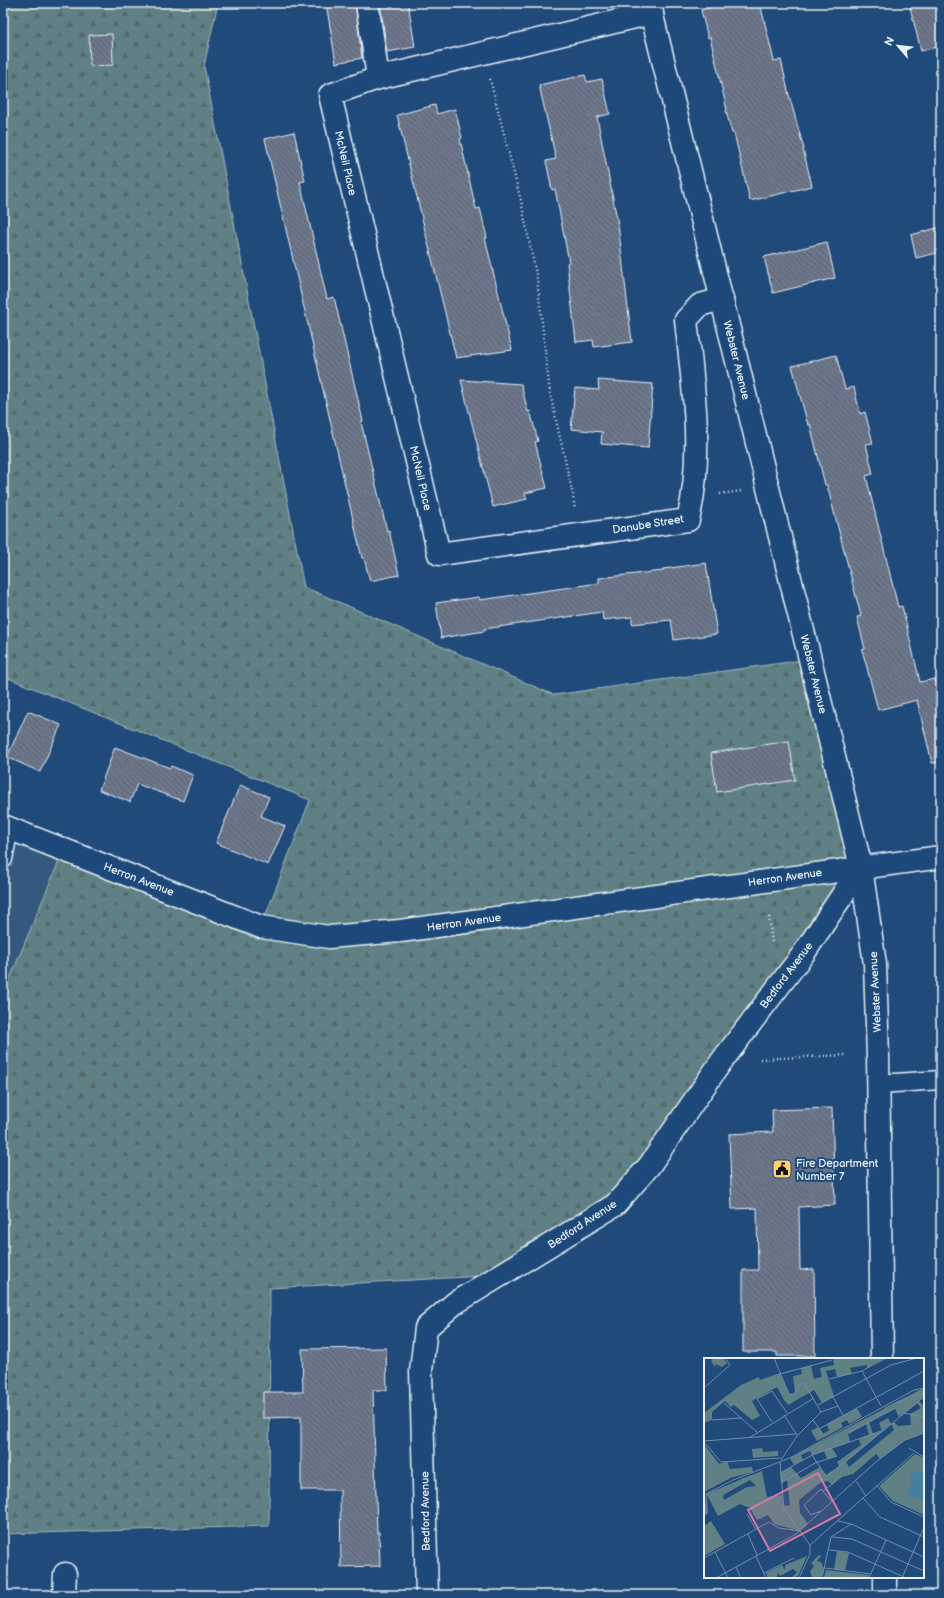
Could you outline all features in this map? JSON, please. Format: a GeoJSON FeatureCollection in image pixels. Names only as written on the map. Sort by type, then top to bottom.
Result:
{"type":"FeatureCollection","features":[{"type":"Feature","properties":{"kind":"street"},"geometry":{"type":"LineString","coordinates":[[367,3],[378,78]]}},
{"type":"Feature","properties":{"kind":"street","name":"McNeil Place"},"geometry":{"type":"LineString","coordinates":[[439,554],[330,95],[378,78],[650,8]]}},
{"type":"Feature","properties":{"kind":"street","name":"Webster Avenue"},"geometry":{"type":"LineString","coordinates":[[650,8],[861,867],[875,964],[879,1084],[882,1358]]}},
{"type":"Feature","properties":{"kind":"street","name":"Danube Street"},"geometry":{"type":"LineString","coordinates":[[439,554],[688,520],[694,498],[696,458],[694,400],[686,320],[700,305],[722,299]]}},
{"type":"Feature","properties":{"kind":"street","name":"Herron Avenue"},"geometry":{"type":"LineString","coordinates":[[6,827],[261,927],[329,937],[400,931],[941,857]]}},
{"type":"Feature","properties":{"kind":"street","name":"Bedford Avenue"},"geometry":{"type":"LineString","coordinates":[[427,1595],[422,1371],[426,1328],[455,1303],[616,1205],[649,1166],[721,1062],[804,953],[861,867]]}},
{"type":"Feature","properties":{"kind":"street"},"geometry":{"type":"LineString","coordinates":[[884,1578],[885,1595]]}},
{"type":"Feature","properties":{"kind":"lane"},"geometry":{"type":"LineString","coordinates":[[3,859],[6,827]]}},
{"type":"Feature","properties":{"kind":"lane"},"geometry":{"type":"LineString","coordinates":[[879,1084],[941,1080]]}},
{"type":"Feature","properties":{"kind":"path"},"geometry":{"type":"LineString","coordinates":[[490,79],[521,201],[537,279],[550,393],[573,495],[576,515]]}},
{"type":"Feature","properties":{"kind":"path"},"geometry":{"type":"LineString","coordinates":[[716,495],[743,491]]}},
{"type":"Feature","properties":{"kind":"path"},"geometry":{"type":"LineString","coordinates":[[769,917],[772,942]]}},
{"type":"Feature","properties":{"kind":"path"},"geometry":{"type":"LineString","coordinates":[[760,1059],[846,1055]]}},
{"type":"Feature","properties":{"kind":"shaded area"},"geometry":{"type":"Polygon","coordinates":[[[3,826],[64,849],[3,995],[3,826]]]}},
{"type":"Feature","properties":{"kind":"green space"},"geometry":{"type":"Polygon","coordinates":[[[3,3],[218,3],[204,66],[304,587],[554,695],[810,659],[861,867],[649,1166],[502,1275],[270,1288],[269,1526],[3,1534],[3,995],[64,849],[261,927],[310,800],[3,676],[3,3]]]}},
{"type":"Feature","properties":{"kind":"building"},"geometry":{"type":"Polygon","coordinates":[[[326,3],[355,3],[362,58],[336,63],[326,3]]]}},
{"type":"Feature","properties":{"kind":"building"},"geometry":{"type":"Polygon","coordinates":[[[380,3],[408,3],[415,47],[387,52],[380,3]]]}},
{"type":"Feature","properties":{"kind":"building"},"geometry":{"type":"Polygon","coordinates":[[[728,3],[760,3],[774,61],[781,60],[812,186],[750,201],[734,133],[732,133],[726,111],[710,37],[708,38],[701,10],[728,3]]]}},
{"type":"Feature","properties":{"kind":"building"},"geometry":{"type":"Polygon","coordinates":[[[909,3],[941,3],[941,46],[921,51],[909,3]]]}},
{"type":"Feature","properties":{"kind":"building"},"geometry":{"type":"Polygon","coordinates":[[[112,34],[113,65],[90,66],[89,35],[112,34]]]}},
{"type":"Feature","properties":{"kind":"building"},"geometry":{"type":"Polygon","coordinates":[[[585,75],[587,82],[602,79],[610,114],[597,117],[618,224],[632,342],[594,347],[593,340],[576,342],[567,263],[569,262],[555,189],[552,190],[546,161],[556,159],[539,85],[585,75]]]}},
{"type":"Feature","properties":{"kind":"building"},"geometry":{"type":"Polygon","coordinates":[[[435,105],[437,114],[455,109],[462,138],[460,139],[476,209],[480,208],[487,238],[485,238],[512,350],[456,358],[397,115],[435,105]]]}},
{"type":"Feature","properties":{"kind":"building"},"geometry":{"type":"Polygon","coordinates":[[[294,132],[305,181],[300,182],[327,299],[334,297],[363,421],[361,422],[399,575],[370,581],[364,558],[362,558],[265,139],[294,132]]]}},
{"type":"Feature","properties":{"kind":"building"},"geometry":{"type":"Polygon","coordinates":[[[941,227],[941,252],[916,258],[911,235],[941,227]]]}},
{"type":"Feature","properties":{"kind":"building"},"geometry":{"type":"Polygon","coordinates":[[[827,242],[835,278],[773,293],[764,257],[827,242]]]}},
{"type":"Feature","properties":{"kind":"building"},"geometry":{"type":"Polygon","coordinates":[[[836,355],[845,389],[854,387],[860,414],[865,412],[873,443],[866,444],[873,474],[866,476],[898,607],[902,606],[920,682],[935,679],[941,701],[941,762],[932,763],[917,700],[878,710],[862,650],[865,649],[857,617],[861,616],[827,485],[825,485],[810,424],[808,425],[792,366],[836,355]]]}},
{"type":"Feature","properties":{"kind":"building"},"geometry":{"type":"Polygon","coordinates":[[[461,380],[521,384],[528,412],[530,411],[538,441],[535,442],[547,488],[525,493],[527,499],[493,507],[461,380]]]}},
{"type":"Feature","properties":{"kind":"building"},"geometry":{"type":"Polygon","coordinates":[[[598,380],[653,384],[648,448],[601,444],[602,432],[571,429],[575,388],[599,390],[598,380]]]}},
{"type":"Feature","properties":{"kind":"building"},"geometry":{"type":"Polygon","coordinates":[[[706,563],[717,634],[674,640],[671,620],[632,624],[632,617],[603,620],[602,612],[484,629],[485,631],[441,638],[436,603],[479,597],[480,600],[599,583],[599,578],[663,571],[663,569],[706,563]]]}},
{"type":"Feature","properties":{"kind":"building"},"geometry":{"type":"Polygon","coordinates":[[[28,711],[61,725],[40,772],[7,757],[28,711]]]}},
{"type":"Feature","properties":{"kind":"building"},"geometry":{"type":"Polygon","coordinates":[[[789,741],[795,780],[717,792],[711,753],[789,741]]]}},
{"type":"Feature","properties":{"kind":"building"},"geometry":{"type":"Polygon","coordinates":[[[115,747],[193,775],[183,801],[137,784],[130,802],[99,790],[115,747]]]}},
{"type":"Feature","properties":{"kind":"building"},"geometry":{"type":"Polygon","coordinates":[[[240,785],[269,797],[261,816],[285,826],[268,865],[216,843],[240,785]]]}},
{"type":"Feature","properties":{"kind":"building"},"geometry":{"type":"Polygon","coordinates":[[[832,1108],[835,1205],[799,1207],[800,1270],[814,1269],[815,1356],[777,1356],[777,1352],[743,1352],[743,1270],[758,1270],[757,1208],[732,1209],[729,1134],[773,1132],[772,1110],[832,1108]]]}},
{"type":"Feature","properties":{"kind":"building"},"geometry":{"type":"Polygon","coordinates":[[[386,1348],[387,1390],[373,1390],[377,1532],[379,1532],[380,1566],[341,1567],[340,1490],[301,1490],[301,1417],[263,1418],[263,1392],[303,1392],[302,1349],[386,1348]]]}},
{"type":"Feature","properties":{"kind":"place","name":"Fire Department Number 7"},"geometry":{"type":"Point","coordinates":[782,1169]}}]}
